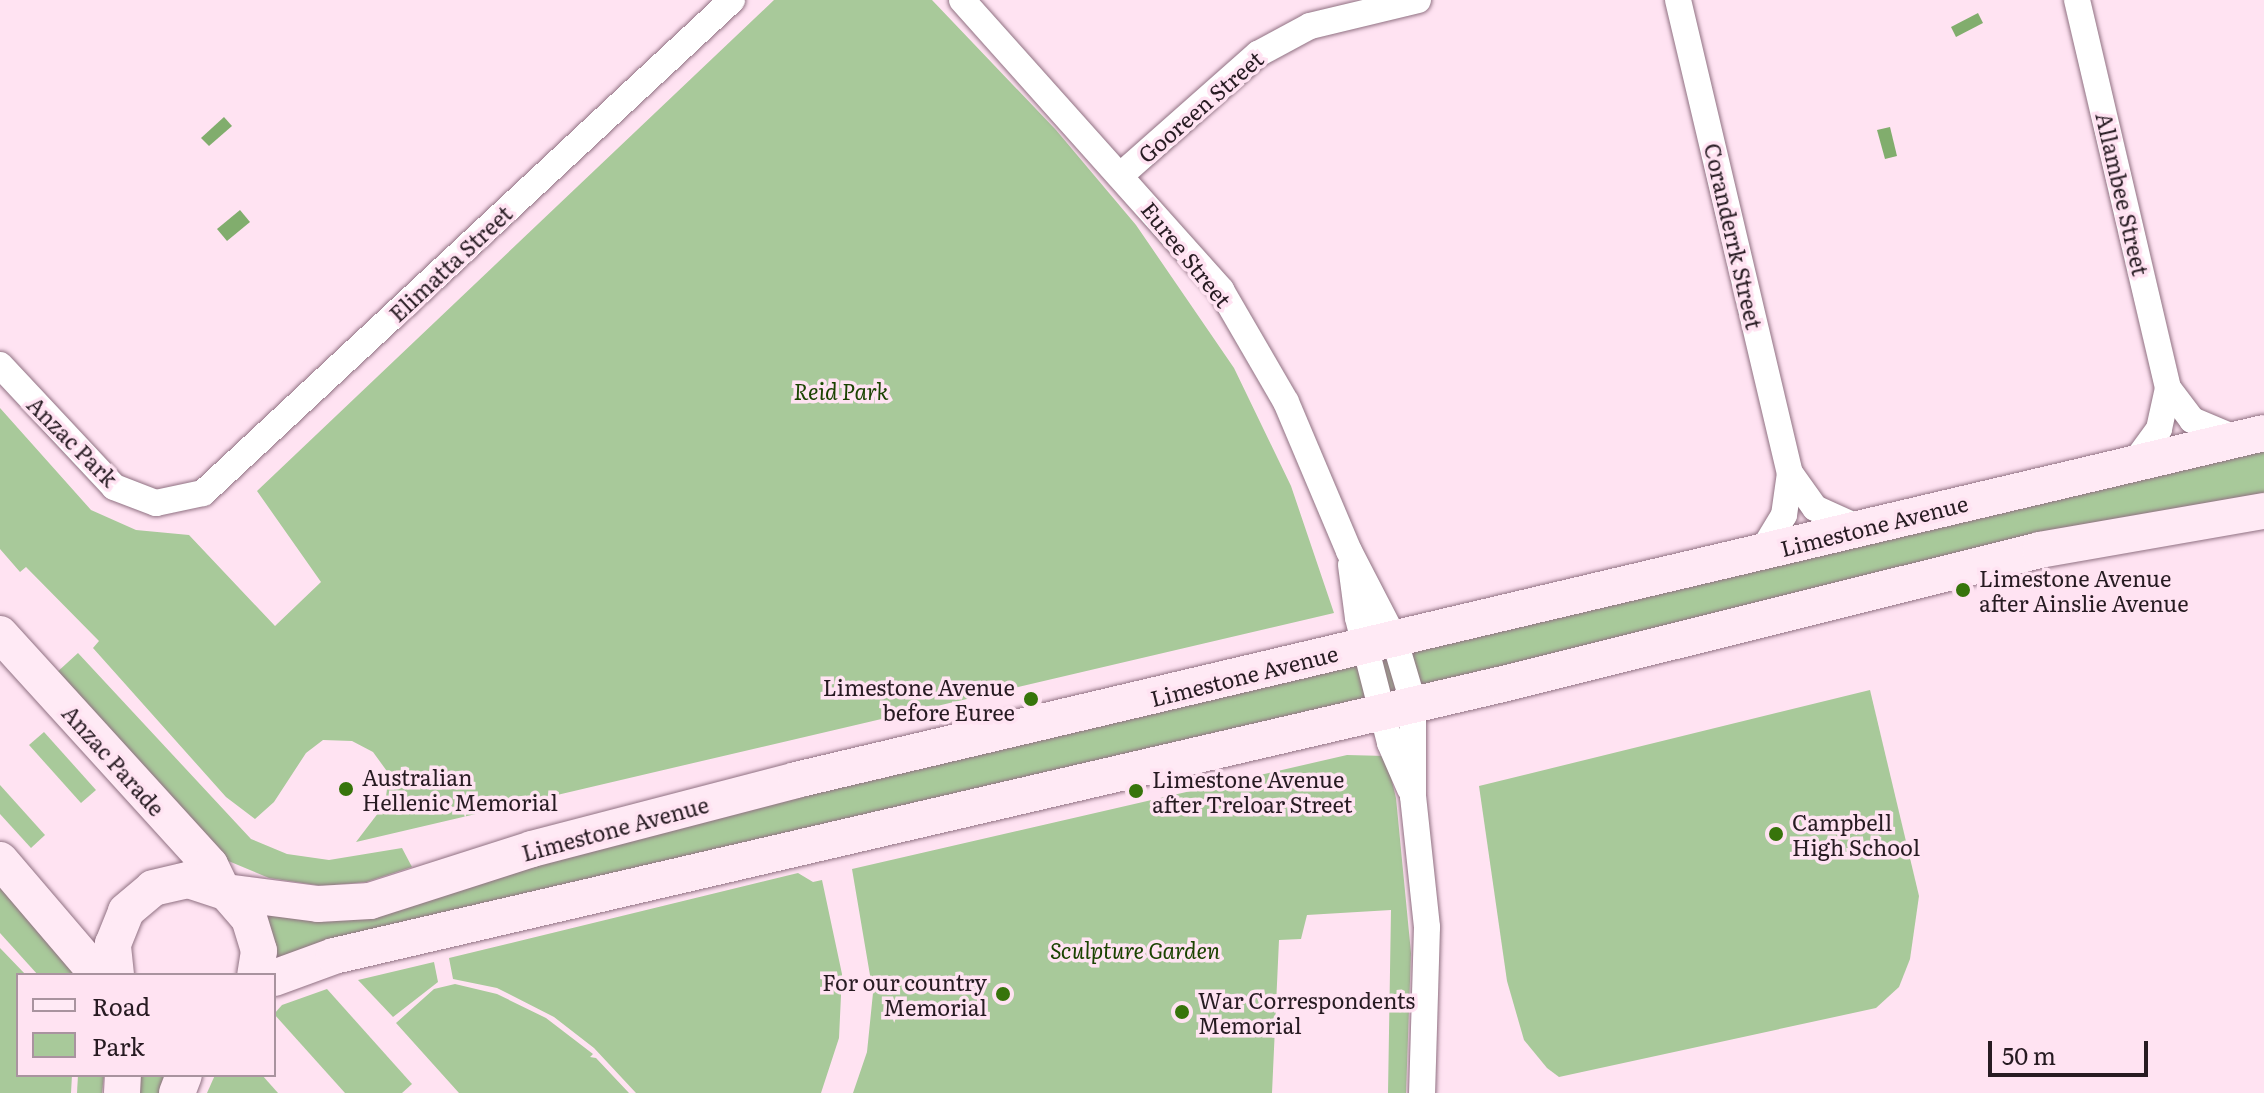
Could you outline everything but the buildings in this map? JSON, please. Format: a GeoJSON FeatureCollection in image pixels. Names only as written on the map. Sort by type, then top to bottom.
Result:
{"type":"FeatureCollection","features":[{"type":"Feature","properties":{"kind":"main road","name":"Limestone Avenue"},"geometry":{"type":"LineString","coordinates":[[116,973],[117,926],[138,898],[170,882],[197,881],[224,891],[318,904],[370,901],[532,849],[704,804],[2250,436]]}},
{"type":"Feature","properties":{"kind":"main road"},"geometry":{"type":"LineString","coordinates":[[276,977],[334,956],[1397,706],[2040,550],[2264,511]]}},
{"type":"Feature","properties":{"kind":"main road","name":"Anzac Parade"},"geometry":{"type":"LineString","coordinates":[[0,634],[210,865],[224,891],[249,918],[256,934],[255,973]]}},
{"type":"Feature","properties":{"kind":"main road"},"geometry":{"type":"LineString","coordinates":[[0,860],[94,970],[101,973]]}},
{"type":"Feature","properties":{"kind":"street","name":"Elimatta Street"},"geometry":{"type":"LineString","coordinates":[[156,503],[203,493],[732,0]]}},
{"type":"Feature","properties":{"kind":"street","name":"Euree Street"},"geometry":{"type":"LineString","coordinates":[[962,0],[1221,290],[1286,402],[1349,551],[1380,642],[1397,706],[1413,796],[1427,927],[1422,1093]]}},
{"type":"Feature","properties":{"kind":"street","name":"Gooreen Street"},"geometry":{"type":"LineString","coordinates":[[1121,175],[1268,47],[1310,26],[1418,0]]}},
{"type":"Feature","properties":{"kind":"street","name":"Coranderrk Street"},"geometry":{"type":"LineString","coordinates":[[1678,0],[1790,473],[1784,515],[1761,553]]}},
{"type":"Feature","properties":{"kind":"street","name":"Allambee Street"},"geometry":{"type":"LineString","coordinates":[[2077,0],[2168,388],[2192,420],[2250,436]]}},
{"type":"Feature","properties":{"kind":"street","name":"Anzac Park"},"geometry":{"type":"LineString","coordinates":[[0,365],[114,487],[156,503]]}},
{"type":"Feature","properties":{"kind":"street","name":"Allambee Street"},"geometry":{"type":"LineString","coordinates":[[2135,462],[2159,429],[2168,388]]}},
{"type":"Feature","properties":{"kind":"street","name":"Coranderrk Street"},"geometry":{"type":"LineString","coordinates":[[1790,473],[1815,508],[1859,528]]}},
{"type":"Feature","properties":{"kind":"green space","name":"Reid Park"},"geometry":{"type":"Polygon","coordinates":[[[774,0],[932,0],[1056,130],[1136,225],[1234,368],[1291,486],[1334,613],[356,842],[385,804],[389,774],[373,752],[352,741],[323,740],[306,753],[274,802],[255,819],[226,797],[93,648],[99,641],[26,567],[20,572],[0,549],[0,408],[91,510],[136,530],[189,535],[275,626],[321,582],[257,491],[774,0]]]}},
{"type":"Feature","properties":{"kind":"green space"},"geometry":{"type":"Polygon","coordinates":[[[2264,444],[2264,509],[267,968],[254,908],[716,811],[2264,444]]]}},
{"type":"Feature","properties":{"kind":"green space"},"geometry":{"type":"Polygon","coordinates":[[[78,653],[251,839],[287,854],[329,860],[402,848],[412,867],[366,882],[323,886],[269,878],[226,860],[55,674],[78,653]]]}},
{"type":"Feature","properties":{"kind":"green space"},"geometry":{"type":"Polygon","coordinates":[[[1870,690],[1919,896],[1910,959],[1899,987],[1876,1008],[1559,1077],[1547,1068],[1524,1040],[1507,981],[1479,786],[1870,690]]]}},
{"type":"Feature","properties":{"kind":"green space"},"geometry":{"type":"Polygon","coordinates":[[[44,732],[96,790],[81,803],[29,745],[44,732]]]}},
{"type":"Feature","properties":{"kind":"green space","name":"Sculpture Garden"},"geometry":{"type":"Polygon","coordinates":[[[1347,755],[1386,756],[1396,798],[1411,953],[1406,1093],[1388,1093],[1391,910],[1307,915],[1301,939],[1279,940],[1272,1093],[853,1093],[867,1052],[873,993],[852,869],[1347,755]]]}},
{"type":"Feature","properties":{"kind":"green space"},"geometry":{"type":"Polygon","coordinates":[[[0,785],[45,835],[31,848],[0,814],[0,785]]]}},
{"type":"Feature","properties":{"kind":"green space"},"geometry":{"type":"Polygon","coordinates":[[[798,873],[813,882],[822,880],[842,974],[839,1038],[821,1093],[636,1093],[594,1048],[554,1017],[497,988],[453,979],[449,958],[798,873]]]}},
{"type":"Feature","properties":{"kind":"green space"},"geometry":{"type":"Polygon","coordinates":[[[0,884],[78,973],[36,973],[0,933],[0,884]]]}},
{"type":"Feature","properties":{"kind":"green space"},"geometry":{"type":"Polygon","coordinates":[[[0,948],[24,973],[16,973],[16,1077],[72,1077],[71,1093],[0,1093],[0,948]]]}},
{"type":"Feature","properties":{"kind":"green space"},"geometry":{"type":"Polygon","coordinates":[[[434,962],[438,982],[393,1017],[358,980],[434,962]]]}},
{"type":"Feature","properties":{"kind":"green space"},"geometry":{"type":"Polygon","coordinates":[[[455,984],[497,994],[546,1018],[593,1054],[590,1057],[596,1058],[629,1093],[459,1093],[396,1023],[434,989],[455,984]]]}},
{"type":"Feature","properties":{"kind":"green space"},"geometry":{"type":"Polygon","coordinates":[[[327,989],[412,1084],[402,1093],[345,1093],[276,1016],[282,1005],[327,989]]]}},
{"type":"Feature","properties":{"kind":"green space"},"geometry":{"type":"Polygon","coordinates":[[[78,1077],[104,1077],[102,1093],[77,1093],[78,1077]]]}},
{"type":"Feature","properties":{"kind":"green space"},"geometry":{"type":"Polygon","coordinates":[[[132,1077],[168,1077],[162,1093],[130,1093],[132,1077]]]}},
{"type":"Feature","properties":{"kind":"green space"},"geometry":{"type":"Polygon","coordinates":[[[214,1077],[264,1077],[278,1093],[207,1093],[214,1077]]]}},
{"type":"Feature","properties":{"kind":"shaded area"},"geometry":{"type":"Polygon","coordinates":[[[1978,13],[1983,23],[1956,37],[1951,27],[1978,13]]]}},
{"type":"Feature","properties":{"kind":"shaded area"},"geometry":{"type":"Polygon","coordinates":[[[224,117],[232,126],[209,146],[201,138],[224,117]]]}},
{"type":"Feature","properties":{"kind":"shaded area"},"geometry":{"type":"Polygon","coordinates":[[[1890,127],[1897,156],[1885,159],[1877,130],[1890,127]]]}},
{"type":"Feature","properties":{"kind":"shaded area"},"geometry":{"type":"Polygon","coordinates":[[[240,210],[250,222],[227,241],[217,229],[240,210]]]}},
{"type":"Feature","properties":{"kind":"place","name":"Limestone Avenue after Ainslie Avenue"},"geometry":{"type":"Point","coordinates":[1963,590]}},
{"type":"Feature","properties":{"kind":"place","name":"Limestone Avenue before Euree"},"geometry":{"type":"Point","coordinates":[1031,699]}},
{"type":"Feature","properties":{"kind":"place","name":"Australian Hellenic Memorial"},"geometry":{"type":"Point","coordinates":[346,789]}},
{"type":"Feature","properties":{"kind":"place","name":"Limestone Avenue after Treloar Street"},"geometry":{"type":"Point","coordinates":[1136,791]}},
{"type":"Feature","properties":{"kind":"place","name":"Campbell High School"},"geometry":{"type":"Point","coordinates":[1776,834]}},
{"type":"Feature","properties":{"kind":"place","name":"For our country Memorial"},"geometry":{"type":"Point","coordinates":[1003,994]}},
{"type":"Feature","properties":{"kind":"place","name":"War Correspondents Memorial"},"geometry":{"type":"Point","coordinates":[1182,1012]}}]}
